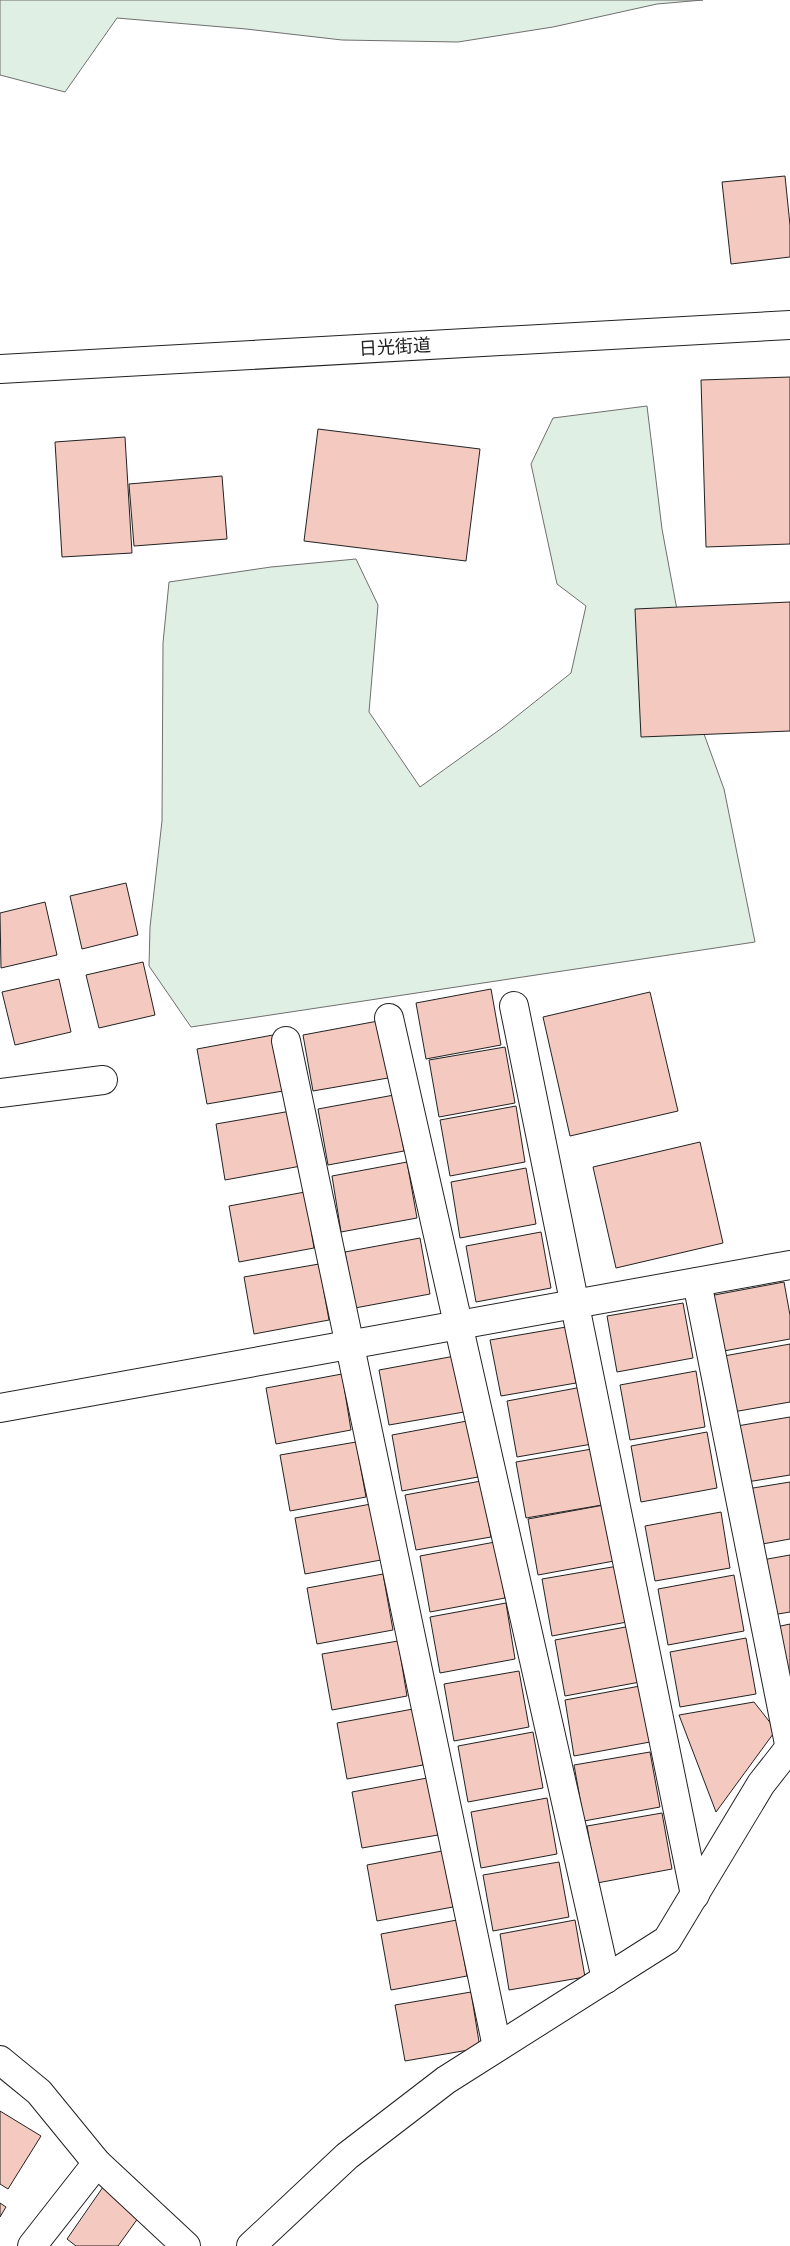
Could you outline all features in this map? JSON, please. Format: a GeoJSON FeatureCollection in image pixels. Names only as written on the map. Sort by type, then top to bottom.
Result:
{"type":"FeatureCollection","features":[{"type":"Feature","properties":{"kind":"street","name":"日光街道"},"geometry":{"type":"LineString","coordinates":[[0,369],[790,325]]}},
{"type":"Feature","properties":{"kind":"street"},"geometry":{"type":"LineString","coordinates":[[514,1006],[695,1895]]}},
{"type":"Feature","properties":{"kind":"street"},"geometry":{"type":"LineString","coordinates":[[389,1018],[606,1979]]}},
{"type":"Feature","properties":{"kind":"street"},"geometry":{"type":"LineString","coordinates":[[286,1041],[497,2047]]}},
{"type":"Feature","properties":{"kind":"street"},"geometry":{"type":"LineString","coordinates":[[0,1093],[102,1080]]}},
{"type":"Feature","properties":{"kind":"street"},"geometry":{"type":"LineString","coordinates":[[0,1408],[790,1265]]}},
{"type":"Feature","properties":{"kind":"street"},"geometry":{"type":"LineString","coordinates":[[251,2246],[346,2156],[446,2080],[667,1940],[761,1784],[790,1748],[697,1282]]}},
{"type":"Feature","properties":{"kind":"street"},"geometry":{"type":"LineString","coordinates":[[0,2060],[39,2092],[97,2164],[186,2246]]}},
{"type":"Feature","properties":{"kind":"street"},"geometry":{"type":"LineString","coordinates":[[32,2246],[97,2164]]}},
{"type":"Feature","properties":{"kind":"green space"},"geometry":{"type":"Polygon","coordinates":[[[0,0],[703,0],[657,4],[553,27],[458,42],[342,40],[246,29],[117,18],[65,92],[0,75],[0,0]]]}},
{"type":"Feature","properties":{"kind":"green space"},"geometry":{"type":"Polygon","coordinates":[[[647,406],[662,529],[696,712],[724,789],[755,942],[191,1027],[149,966],[150,927],[162,821],[163,643],[169,582],[271,567],[356,559],[378,605],[369,712],[420,787],[502,728],[571,673],[586,606],[557,584],[531,464],[553,418],[647,406]]]}},
{"type":"Feature","properties":{"kind":"building"},"geometry":{"type":"Polygon","coordinates":[[[785,176],[790,225],[790,257],[731,264],[722,182],[785,176]]]}},
{"type":"Feature","properties":{"kind":"building"},"geometry":{"type":"Polygon","coordinates":[[[790,377],[790,544],[706,547],[701,380],[790,377]]]}},
{"type":"Feature","properties":{"kind":"building"},"geometry":{"type":"Polygon","coordinates":[[[318,429],[480,449],[466,561],[304,541],[318,429]]]}},
{"type":"Feature","properties":{"kind":"building"},"geometry":{"type":"Polygon","coordinates":[[[125,437],[132,553],[62,557],[55,442],[125,437]]]}},
{"type":"Feature","properties":{"kind":"building"},"geometry":{"type":"Polygon","coordinates":[[[222,476],[227,539],[134,546],[129,484],[222,476]]]}},
{"type":"Feature","properties":{"kind":"building"},"geometry":{"type":"Polygon","coordinates":[[[790,602],[790,731],[641,737],[635,609],[790,602]]]}},
{"type":"Feature","properties":{"kind":"building"},"geometry":{"type":"Polygon","coordinates":[[[126,883],[138,935],[82,949],[70,896],[126,883]]]}},
{"type":"Feature","properties":{"kind":"building"},"geometry":{"type":"Polygon","coordinates":[[[45,902],[57,955],[1,968],[0,913],[45,902]]]}},
{"type":"Feature","properties":{"kind":"building"},"geometry":{"type":"Polygon","coordinates":[[[143,962],[155,1015],[99,1028],[86,975],[143,962]]]}},
{"type":"Feature","properties":{"kind":"building"},"geometry":{"type":"Polygon","coordinates":[[[59,979],[71,1032],[15,1045],[2,992],[59,979]]]}},
{"type":"Feature","properties":{"kind":"building"},"geometry":{"type":"Polygon","coordinates":[[[491,989],[501,1045],[426,1059],[416,1003],[491,989]]]}},
{"type":"Feature","properties":{"kind":"building"},"geometry":{"type":"Polygon","coordinates":[[[650,992],[678,1111],[570,1136],[543,1017],[650,992]]]}},
{"type":"Feature","properties":{"kind":"building"},"geometry":{"type":"Polygon","coordinates":[[[378,1021],[388,1078],[313,1091],[303,1035],[378,1021]]]}},
{"type":"Feature","properties":{"kind":"building"},"geometry":{"type":"Polygon","coordinates":[[[273,1035],[283,1091],[207,1104],[197,1049],[273,1035]]]}},
{"type":"Feature","properties":{"kind":"building"},"geometry":{"type":"Polygon","coordinates":[[[505,1047],[515,1103],[439,1117],[429,1060],[505,1047]]]}},
{"type":"Feature","properties":{"kind":"building"},"geometry":{"type":"Polygon","coordinates":[[[394,1095],[404,1151],[328,1165],[318,1109],[394,1095]]]}},
{"type":"Feature","properties":{"kind":"building"},"geometry":{"type":"Polygon","coordinates":[[[516,1106],[525,1162],[450,1176],[440,1120],[516,1106]]]}},
{"type":"Feature","properties":{"kind":"building"},"geometry":{"type":"Polygon","coordinates":[[[291,1111],[301,1166],[225,1180],[216,1124],[291,1111]]]}},
{"type":"Feature","properties":{"kind":"building"},"geometry":{"type":"Polygon","coordinates":[[[700,1142],[723,1243],[616,1268],[593,1167],[700,1142]]]}},
{"type":"Feature","properties":{"kind":"building"},"geometry":{"type":"Polygon","coordinates":[[[407,1162],[417,1218],[341,1232],[332,1176],[407,1162]]]}},
{"type":"Feature","properties":{"kind":"building"},"geometry":{"type":"Polygon","coordinates":[[[526,1168],[536,1224],[460,1238],[451,1182],[526,1168]]]}},
{"type":"Feature","properties":{"kind":"building"},"geometry":{"type":"Polygon","coordinates":[[[305,1192],[314,1248],[239,1262],[229,1206],[305,1192]]]}},
{"type":"Feature","properties":{"kind":"building"},"geometry":{"type":"Polygon","coordinates":[[[541,1232],[551,1288],[476,1302],[466,1246],[541,1232]]]}},
{"type":"Feature","properties":{"kind":"building"},"geometry":{"type":"Polygon","coordinates":[[[420,1238],[430,1294],[355,1308],[345,1252],[420,1238]]]}},
{"type":"Feature","properties":{"kind":"building"},"geometry":{"type":"Polygon","coordinates":[[[319,1264],[329,1320],[254,1334],[244,1277],[319,1264]]]}},
{"type":"Feature","properties":{"kind":"building"},"geometry":{"type":"Polygon","coordinates":[[[784,1282],[790,1315],[790,1339],[718,1352],[709,1296],[784,1282]]]}},
{"type":"Feature","properties":{"kind":"building"},"geometry":{"type":"Polygon","coordinates":[[[683,1303],[693,1358],[617,1372],[607,1316],[683,1303]]]}},
{"type":"Feature","properties":{"kind":"building"},"geometry":{"type":"Polygon","coordinates":[[[566,1327],[576,1383],[501,1396],[490,1340],[566,1327]]]}},
{"type":"Feature","properties":{"kind":"building"},"geometry":{"type":"Polygon","coordinates":[[[790,1344],[790,1402],[733,1412],[724,1356],[790,1344]]]}},
{"type":"Feature","properties":{"kind":"building"},"geometry":{"type":"Polygon","coordinates":[[[455,1356],[464,1412],[389,1425],[379,1370],[455,1356]]]}},
{"type":"Feature","properties":{"kind":"building"},"geometry":{"type":"Polygon","coordinates":[[[696,1371],[705,1427],[630,1440],[620,1385],[696,1371]]]}},
{"type":"Feature","properties":{"kind":"building"},"geometry":{"type":"Polygon","coordinates":[[[342,1374],[351,1430],[276,1444],[266,1388],[342,1374]]]}},
{"type":"Feature","properties":{"kind":"building"},"geometry":{"type":"Polygon","coordinates":[[[582,1387],[592,1444],[517,1457],[507,1401],[582,1387]]]}},
{"type":"Feature","properties":{"kind":"building"},"geometry":{"type":"Polygon","coordinates":[[[790,1417],[790,1475],[747,1482],[737,1426],[790,1417]]]}},
{"type":"Feature","properties":{"kind":"building"},"geometry":{"type":"Polygon","coordinates":[[[467,1421],[478,1477],[402,1491],[392,1435],[467,1421]]]}},
{"type":"Feature","properties":{"kind":"building"},"geometry":{"type":"Polygon","coordinates":[[[707,1432],[717,1488],[641,1502],[631,1446],[707,1432]]]}},
{"type":"Feature","properties":{"kind":"building"},"geometry":{"type":"Polygon","coordinates":[[[356,1442],[366,1497],[290,1511],[280,1455],[356,1442]]]}},
{"type":"Feature","properties":{"kind":"building"},"geometry":{"type":"Polygon","coordinates":[[[592,1449],[602,1505],[526,1518],[516,1462],[592,1449]]]}},
{"type":"Feature","properties":{"kind":"building"},"geometry":{"type":"Polygon","coordinates":[[[481,1481],[491,1537],[416,1550],[405,1495],[481,1481]]]}},
{"type":"Feature","properties":{"kind":"building"},"geometry":{"type":"Polygon","coordinates":[[[790,1482],[790,1539],[757,1545],[747,1489],[790,1482]]]}},
{"type":"Feature","properties":{"kind":"building"},"geometry":{"type":"Polygon","coordinates":[[[371,1504],[381,1560],[305,1574],[295,1518],[371,1504]]]}},
{"type":"Feature","properties":{"kind":"building"},"geometry":{"type":"Polygon","coordinates":[[[604,1505],[614,1561],[538,1575],[528,1519],[604,1505]]]}},
{"type":"Feature","properties":{"kind":"building"},"geometry":{"type":"Polygon","coordinates":[[[721,1512],[730,1568],[655,1581],[645,1526],[721,1512]]]}},
{"type":"Feature","properties":{"kind":"building"},"geometry":{"type":"Polygon","coordinates":[[[495,1542],[505,1598],[430,1612],[420,1556],[495,1542]]]}},
{"type":"Feature","properties":{"kind":"building"},"geometry":{"type":"Polygon","coordinates":[[[790,1555],[790,1612],[772,1615],[762,1560],[790,1555]]]}},
{"type":"Feature","properties":{"kind":"building"},"geometry":{"type":"Polygon","coordinates":[[[618,1566],[627,1622],[552,1636],[542,1579],[618,1566]]]}},
{"type":"Feature","properties":{"kind":"building"},"geometry":{"type":"Polygon","coordinates":[[[383,1574],[393,1630],[317,1644],[307,1588],[383,1574]]]}},
{"type":"Feature","properties":{"kind":"building"},"geometry":{"type":"Polygon","coordinates":[[[734,1575],[744,1631],[668,1645],[658,1589],[734,1575]]]}},
{"type":"Feature","properties":{"kind":"building"},"geometry":{"type":"Polygon","coordinates":[[[506,1603],[515,1659],[440,1673],[430,1617],[506,1603]]]}},
{"type":"Feature","properties":{"kind":"building"},"geometry":{"type":"Polygon","coordinates":[[[790,1624],[790,1692],[776,1627],[790,1624]]]}},
{"type":"Feature","properties":{"kind":"building"},"geometry":{"type":"Polygon","coordinates":[[[631,1626],[640,1682],[565,1696],[555,1640],[631,1626]]]}},
{"type":"Feature","properties":{"kind":"building"},"geometry":{"type":"Polygon","coordinates":[[[746,1638],[756,1694],[680,1707],[670,1652],[746,1638]]]}},
{"type":"Feature","properties":{"kind":"building"},"geometry":{"type":"Polygon","coordinates":[[[398,1641],[407,1696],[332,1710],[322,1654],[398,1641]]]}},
{"type":"Feature","properties":{"kind":"building"},"geometry":{"type":"Polygon","coordinates":[[[519,1671],[529,1727],[454,1741],[444,1684],[519,1671]]]}},
{"type":"Feature","properties":{"kind":"building"},"geometry":{"type":"Polygon","coordinates":[[[640,1686],[650,1742],[574,1756],[565,1700],[640,1686]]]}},
{"type":"Feature","properties":{"kind":"building"},"geometry":{"type":"Polygon","coordinates":[[[754,1702],[776,1730],[716,1812],[679,1715],[754,1702]]]}},
{"type":"Feature","properties":{"kind":"building"},"geometry":{"type":"Polygon","coordinates":[[[413,1709],[423,1765],[347,1779],[337,1723],[413,1709]]]}},
{"type":"Feature","properties":{"kind":"building"},"geometry":{"type":"Polygon","coordinates":[[[533,1732],[543,1788],[468,1802],[458,1746],[533,1732]]]}},
{"type":"Feature","properties":{"kind":"building"},"geometry":{"type":"Polygon","coordinates":[[[650,1752],[660,1807],[584,1821],[574,1765],[650,1752]]]}},
{"type":"Feature","properties":{"kind":"building"},"geometry":{"type":"Polygon","coordinates":[[[427,1778],[438,1835],[362,1848],[352,1792],[427,1778]]]}},
{"type":"Feature","properties":{"kind":"building"},"geometry":{"type":"Polygon","coordinates":[[[547,1798],[557,1854],[481,1868],[471,1812],[547,1798]]]}},
{"type":"Feature","properties":{"kind":"building"},"geometry":{"type":"Polygon","coordinates":[[[662,1813],[672,1869],[597,1883],[587,1826],[662,1813]]]}},
{"type":"Feature","properties":{"kind":"building"},"geometry":{"type":"Polygon","coordinates":[[[442,1851],[453,1907],[377,1921],[367,1865],[442,1851]]]}},
{"type":"Feature","properties":{"kind":"building"},"geometry":{"type":"Polygon","coordinates":[[[559,1862],[569,1917],[493,1931],[483,1875],[559,1862]]]}},
{"type":"Feature","properties":{"kind":"building"},"geometry":{"type":"Polygon","coordinates":[[[457,1920],[467,1976],[391,1990],[381,1934],[457,1920]]]}},
{"type":"Feature","properties":{"kind":"building"},"geometry":{"type":"Polygon","coordinates":[[[575,1920],[585,1977],[509,1990],[500,1934],[575,1920]]]}},
{"type":"Feature","properties":{"kind":"building"},"geometry":{"type":"Polygon","coordinates":[[[471,1992],[480,2048],[405,2061],[395,2005],[471,1992]]]}},
{"type":"Feature","properties":{"kind":"building"},"geometry":{"type":"Polygon","coordinates":[[[0,2111],[41,2136],[8,2189],[0,2184],[0,2111]]]}},
{"type":"Feature","properties":{"kind":"building"},"geometry":{"type":"Polygon","coordinates":[[[103,2187],[141,2214],[118,2246],[76,2246],[67,2239],[103,2187]]]}},
{"type":"Feature","properties":{"kind":"building"},"geometry":{"type":"Polygon","coordinates":[[[0,2203],[6,2207],[0,2217],[0,2203]]]}}]}
